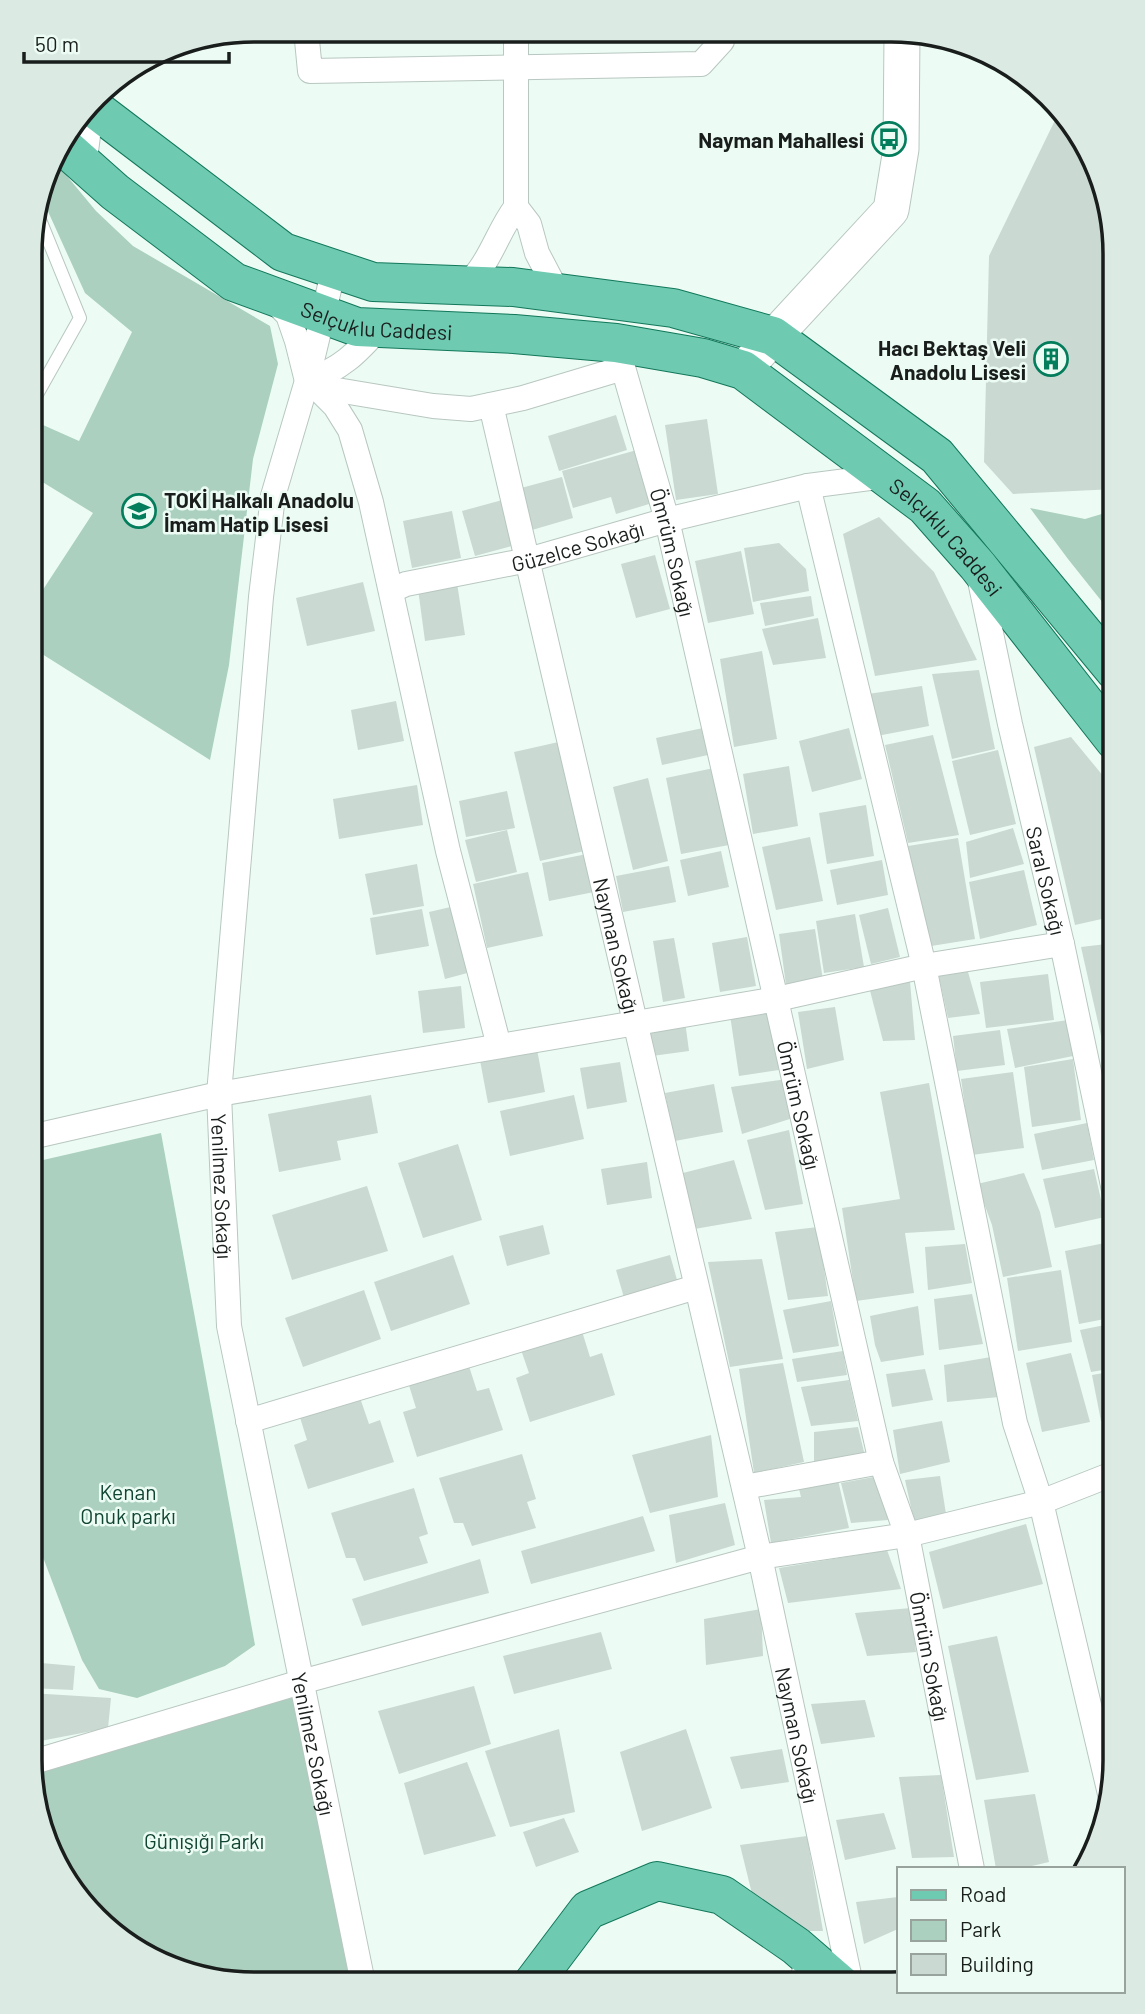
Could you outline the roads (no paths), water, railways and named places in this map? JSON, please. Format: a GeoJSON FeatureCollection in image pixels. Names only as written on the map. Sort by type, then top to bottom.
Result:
{"type":"FeatureCollection","features":[{"type":"Feature","properties":{"kind":"main road","name":"Selçuklu Caddesi"},"geometry":{"type":"LineString","coordinates":[[99,110],[283,252],[373,282],[466,285],[558,293],[673,308],[773,336],[937,456],[1103,657]]}},
{"type":"Feature","properties":{"kind":"main road","name":"Selçuklu Caddesi"},"geometry":{"type":"LineString","coordinates":[[73,155],[234,282],[357,327],[514,334],[619,355],[703,358],[743,370],[925,506],[977,565],[1103,726]]}},
{"type":"Feature","properties":{"kind":"main road"},"geometry":{"type":"LineString","coordinates":[[541,1972],[589,1910],[657,1881],[722,1895],[796,1946],[804,1970]]}},
{"type":"Feature","properties":{"kind":"street"},"geometry":{"type":"LineString","coordinates":[[307,42],[310,71],[701,64],[721,42]]}},
{"type":"Feature","properties":{"kind":"street"},"geometry":{"type":"LineString","coordinates":[[516,42],[516,207],[529,224],[537,253],[558,293]]}},
{"type":"Feature","properties":{"kind":"street"},"geometry":{"type":"LineString","coordinates":[[743,370],[891,211],[901,149],[902,43]]}},
{"type":"Feature","properties":{"kind":"street"},"geometry":{"type":"LineString","coordinates":[[73,155],[83,130]]}},
{"type":"Feature","properties":{"kind":"street"},"geometry":{"type":"LineString","coordinates":[[466,285],[477,274],[503,224],[516,207]]}},
{"type":"Feature","properties":{"kind":"street","name":"Yenilmez Sokağı"},"geometry":{"type":"LineString","coordinates":[[334,269],[309,384],[273,496],[219,1094],[229,1326],[361,1972]]}},
{"type":"Feature","properties":{"kind":"street"},"geometry":{"type":"LineString","coordinates":[[267,294],[288,314],[309,384],[335,406],[350,430],[392,590],[448,851],[499,1046]]}},
{"type":"Feature","properties":{"kind":"street"},"geometry":{"type":"LineString","coordinates":[[309,384],[332,372],[361,349],[380,327]]}},
{"type":"Feature","properties":{"kind":"street"},"geometry":{"type":"LineString","coordinates":[[309,384],[433,406],[471,408],[523,398],[619,355]]}},
{"type":"Feature","properties":{"kind":"street","name":"Ömrüm Sokağı"},"geometry":{"type":"LineString","coordinates":[[619,355],[667,520],[881,1462],[907,1535],[972,1867]]}},
{"type":"Feature","properties":{"kind":"street","name":"Nayman Sokağı"},"geometry":{"type":"LineString","coordinates":[[491,405],[760,1557],[848,1972]]}},
{"type":"Feature","properties":{"kind":"street","name":"Güzelce Sokağı"},"geometry":{"type":"LineString","coordinates":[[392,590],[407,584],[528,560],[667,520],[808,486],[884,476]]}},
{"type":"Feature","properties":{"kind":"street"},"geometry":{"type":"LineString","coordinates":[[808,486],[924,966],[1014,1423],[1041,1502],[1103,1764]]}},
{"type":"Feature","properties":{"kind":"street","name":"Saral Sokağı"},"geometry":{"type":"LineString","coordinates":[[977,565],[1103,1138]]}},
{"type":"Feature","properties":{"kind":"street"},"geometry":{"type":"LineString","coordinates":[[42,1134],[219,1094],[635,1021],[777,999],[924,966],[1062,944]]}},
{"type":"Feature","properties":{"kind":"street"},"geometry":{"type":"LineString","coordinates":[[248,1421],[696,1287]]}},
{"type":"Feature","properties":{"kind":"street"},"geometry":{"type":"LineString","coordinates":[[744,1487],[881,1462]]}},
{"type":"Feature","properties":{"kind":"street"},"geometry":{"type":"LineString","coordinates":[[42,1759],[301,1682],[760,1557],[907,1535],[1041,1502],[1103,1479]]}},
{"type":"Feature","properties":{"kind":"lane"},"geometry":{"type":"LineString","coordinates":[[42,385],[80,318],[44,229]]}},
{"type":"Feature","properties":{"kind":"place","name":"Nayman Mahallesi"},"geometry":{"type":"Point","coordinates":[889,139]}},
{"type":"Feature","properties":{"kind":"place","name":"Hacı Bektaş Veli Anadolu Lisesi"},"geometry":{"type":"Point","coordinates":[1051,359]}},
{"type":"Feature","properties":{"kind":"place","name":"TOKİ Halkalı Anadolu İmam Hatip Lisesi"},"geometry":{"type":"Point","coordinates":[139,511]}},
{"type":"Feature","properties":{"kind":"park label","name":"Kenan Onuk parkı"},"geometry":{"type":"Point","coordinates":[128,1503]}},
{"type":"Feature","properties":{"kind":"park label","name":"Günışığı Parkı"},"geometry":{"type":"Point","coordinates":[204,1840]}}]}
